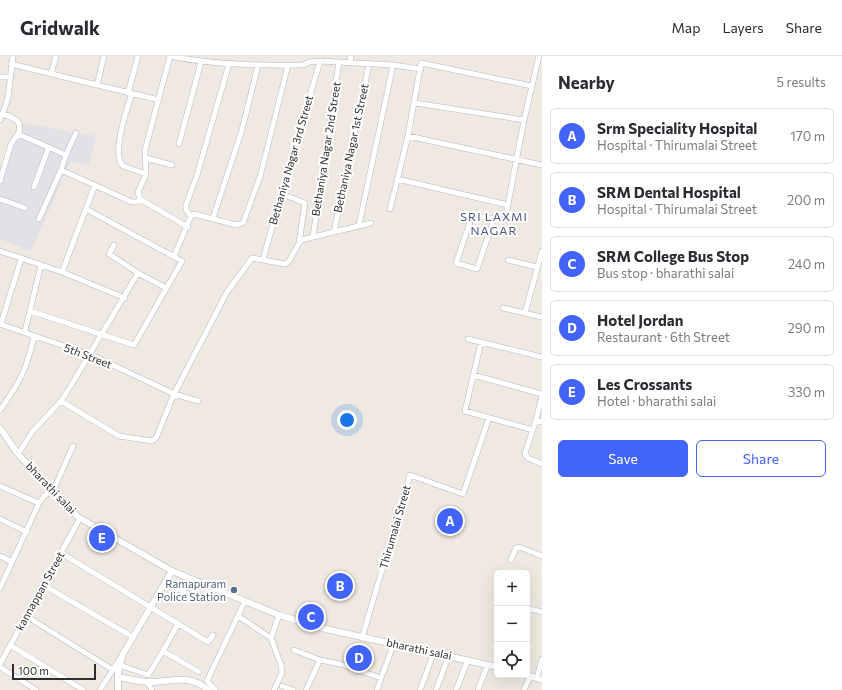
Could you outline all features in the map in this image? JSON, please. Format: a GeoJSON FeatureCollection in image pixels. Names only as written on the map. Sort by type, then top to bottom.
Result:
{"type":"FeatureCollection","features":[{"type":"Feature","properties":{"kind":"street"},"geometry":{"type":"LineString","coordinates":[[0,120],[8,98],[13,56]]}},
{"type":"Feature","properties":{"kind":"street"},"geometry":{"type":"LineString","coordinates":[[51,74],[56,56]]}},
{"type":"Feature","properties":{"kind":"street"},"geometry":{"type":"LineString","coordinates":[[97,85],[104,56]]}},
{"type":"Feature","properties":{"kind":"street"},"geometry":{"type":"LineString","coordinates":[[138,56],[125,115],[118,158],[123,166],[146,174]]}},
{"type":"Feature","properties":{"kind":"street"},"geometry":{"type":"LineString","coordinates":[[188,227],[140,199],[138,192],[146,174],[145,150],[170,56],[201,62],[230,64],[288,66],[303,65],[309,62],[320,61],[393,65],[421,70]]}},
{"type":"Feature","properties":{"kind":"street"},"geometry":{"type":"LineString","coordinates":[[350,62],[351,56]]}},
{"type":"Feature","properties":{"kind":"street"},"geometry":{"type":"LineString","coordinates":[[390,209],[408,136],[423,56]]}},
{"type":"Feature","properties":{"kind":"street"},"geometry":{"type":"LineString","coordinates":[[494,219],[478,269],[456,263],[471,220],[475,216],[505,220],[524,120],[539,56]]}},
{"type":"Feature","properties":{"kind":"street","name":"Bethaniya Nagar 3rd Street"},"geometry":{"type":"LineString","coordinates":[[263,259],[320,61]]}},
{"type":"Feature","properties":{"kind":"street"},"geometry":{"type":"LineString","coordinates":[[179,144],[201,62]]}},
{"type":"Feature","properties":{"kind":"street","name":"Bethaniya Nagar 2nd Street"},"geometry":{"type":"LineString","coordinates":[[312,237],[339,62]]}},
{"type":"Feature","properties":{"kind":"street"},"geometry":{"type":"LineString","coordinates":[[421,63],[532,86]]}},
{"type":"Feature","properties":{"kind":"street"},"geometry":{"type":"LineString","coordinates":[[11,64],[159,100]]}},
{"type":"Feature","properties":{"kind":"street"},"geometry":{"type":"LineString","coordinates":[[191,216],[186,210],[186,205],[197,175],[230,64]]}},
{"type":"Feature","properties":{"kind":"street","name":"Bethaniya Nagar 1st Street"},"geometry":{"type":"LineString","coordinates":[[334,232],[369,64]]}},
{"type":"Feature","properties":{"kind":"street"},"geometry":{"type":"LineString","coordinates":[[213,218],[242,130],[258,65]]}},
{"type":"Feature","properties":{"kind":"street"},"geometry":{"type":"LineString","coordinates":[[359,225],[393,65]]}},
{"type":"Feature","properties":{"kind":"street"},"geometry":{"type":"LineString","coordinates":[[191,216],[194,214],[213,218],[237,226],[243,223],[260,177],[288,66]]}},
{"type":"Feature","properties":{"kind":"street"},"geometry":{"type":"LineString","coordinates":[[0,77],[10,78]]}},
{"type":"Feature","properties":{"kind":"street"},"geometry":{"type":"LineString","coordinates":[[415,103],[524,120]]}},
{"type":"Feature","properties":{"kind":"street"},"geometry":{"type":"LineString","coordinates":[[0,181],[11,144],[20,129],[17,120],[3,114]]}},
{"type":"Feature","properties":{"kind":"street"},"geometry":{"type":"LineString","coordinates":[[39,219],[76,133]]}},
{"type":"Feature","properties":{"kind":"street"},"geometry":{"type":"LineString","coordinates":[[18,134],[66,155]]}},
{"type":"Feature","properties":{"kind":"street"},"geometry":{"type":"LineString","coordinates":[[408,136],[542,165]]}},
{"type":"Feature","properties":{"kind":"street"},"geometry":{"type":"LineString","coordinates":[[34,187],[49,147]]}},
{"type":"Feature","properties":{"kind":"street"},"geometry":{"type":"LineString","coordinates":[[146,158],[172,165]]}},
{"type":"Feature","properties":{"kind":"street"},"geometry":{"type":"LineString","coordinates":[[60,170],[132,202],[137,202],[140,199]]}},
{"type":"Feature","properties":{"kind":"street"},"geometry":{"type":"LineString","coordinates":[[397,179],[508,205]]}},
{"type":"Feature","properties":{"kind":"street"},"geometry":{"type":"LineString","coordinates":[[62,272],[96,185]]}},
{"type":"Feature","properties":{"kind":"street"},"geometry":{"type":"LineString","coordinates":[[282,194],[305,203],[298,244]]}},
{"type":"Feature","properties":{"kind":"street"},"geometry":{"type":"LineString","coordinates":[[0,199],[25,208]]}},
{"type":"Feature","properties":{"kind":"street"},"geometry":{"type":"LineString","coordinates":[[30,311],[134,345],[182,261],[86,209]]}},
{"type":"Feature","properties":{"kind":"street"},"geometry":{"type":"LineString","coordinates":[[174,256],[188,227],[191,216]]}},
{"type":"Feature","properties":{"kind":"street"},"geometry":{"type":"LineString","coordinates":[[61,400],[119,436],[152,441],[156,438],[174,394],[227,292],[252,258],[287,264],[301,240],[371,223]]}},
{"type":"Feature","properties":{"kind":"street"},"geometry":{"type":"LineString","coordinates":[[114,245],[109,254],[138,273],[166,288]]}},
{"type":"Feature","properties":{"kind":"street"},"geometry":{"type":"LineString","coordinates":[[0,251],[62,272],[125,298]]}},
{"type":"Feature","properties":{"kind":"street"},"geometry":{"type":"LineString","coordinates":[[525,313],[542,251]]}},
{"type":"Feature","properties":{"kind":"street"},"geometry":{"type":"LineString","coordinates":[[0,324],[21,258]]}},
{"type":"Feature","properties":{"kind":"street"},"geometry":{"type":"LineString","coordinates":[[508,260],[538,267]]}},
{"type":"Feature","properties":{"kind":"street"},"geometry":{"type":"LineString","coordinates":[[25,331],[41,265]]}},
{"type":"Feature","properties":{"kind":"street"},"geometry":{"type":"LineString","coordinates":[[18,454],[32,432],[61,400],[125,298],[138,273]]}},
{"type":"Feature","properties":{"kind":"street"},"geometry":{"type":"LineString","coordinates":[[503,308],[542,317]]}},
{"type":"Feature","properties":{"kind":"street","name":"5th Street"},"geometry":{"type":"LineString","coordinates":[[0,324],[25,331],[34,336],[89,355],[174,394],[198,401]]}},
{"type":"Feature","properties":{"kind":"street"},"geometry":{"type":"LineString","coordinates":[[0,410],[19,384],[28,365],[34,336]]}},
{"type":"Feature","properties":{"kind":"street"},"geometry":{"type":"LineString","coordinates":[[468,339],[542,357]]}},
{"type":"Feature","properties":{"kind":"street"},"geometry":{"type":"LineString","coordinates":[[481,342],[472,375],[465,412],[533,430]]}},
{"type":"Feature","properties":{"kind":"street"},"geometry":{"type":"LineString","coordinates":[[472,375],[542,395],[526,457],[542,464]]}},
{"type":"Feature","properties":{"kind":"street","name":"Thirumalai Street"},"geometry":{"type":"LineString","coordinates":[[362,638],[410,475],[463,494],[489,418]]}},
{"type":"Feature","properties":{"kind":"street"},"geometry":{"type":"LineString","coordinates":[[536,420],[542,422]]}},
{"type":"Feature","properties":{"kind":"street","name":"bharathi salai"},"geometry":{"type":"LineString","coordinates":[[0,428],[18,454],[80,518],[172,571],[279,615],[326,629],[362,638],[450,655],[494,666]]}},
{"type":"Feature","properties":{"kind":"street"},"geometry":{"type":"LineString","coordinates":[[0,586],[39,504],[45,495],[53,491],[73,446]]}},
{"type":"Feature","properties":{"kind":"street"},"geometry":{"type":"LineString","coordinates":[[0,486],[39,504]]}},
{"type":"Feature","properties":{"kind":"street","name":"kannappan Street"},"geometry":{"type":"LineString","coordinates":[[0,664],[80,518]]}},
{"type":"Feature","properties":{"kind":"street"},"geometry":{"type":"LineString","coordinates":[[0,519],[27,532]]}},
{"type":"Feature","properties":{"kind":"street"},"geometry":{"type":"LineString","coordinates":[[511,560],[516,548],[519,547],[542,556]]}},
{"type":"Feature","properties":{"kind":"street"},"geometry":{"type":"LineString","coordinates":[[61,553],[208,642],[213,634]]}},
{"type":"Feature","properties":{"kind":"street"},"geometry":{"type":"LineString","coordinates":[[0,556],[12,562]]}},
{"type":"Feature","properties":{"kind":"street"},"geometry":{"type":"LineString","coordinates":[[100,690],[172,571]]}},
{"type":"Feature","properties":{"kind":"street"},"geometry":{"type":"LineString","coordinates":[[165,583],[201,600]]}},
{"type":"Feature","properties":{"kind":"street"},"geometry":{"type":"LineString","coordinates":[[43,585],[133,637]]}},
{"type":"Feature","properties":{"kind":"street"},"geometry":{"type":"LineString","coordinates":[[215,690],[207,681],[245,601]]}},
{"type":"Feature","properties":{"kind":"street"},"geometry":{"type":"LineString","coordinates":[[530,609],[542,612]]}},
{"type":"Feature","properties":{"kind":"street"},"geometry":{"type":"LineString","coordinates":[[270,638],[279,615]]}},
{"type":"Feature","properties":{"kind":"street"},"geometry":{"type":"LineString","coordinates":[[26,616],[113,670]]}},
{"type":"Feature","properties":{"kind":"street"},"geometry":{"type":"LineString","coordinates":[[238,616],[270,638],[281,666],[282,673],[274,690]]}},
{"type":"Feature","properties":{"kind":"street"},"geometry":{"type":"LineString","coordinates":[[120,665],[148,675],[178,624]]}},
{"type":"Feature","properties":{"kind":"street"},"geometry":{"type":"LineString","coordinates":[[377,690],[394,643]]}},
{"type":"Feature","properties":{"kind":"street"},"geometry":{"type":"LineString","coordinates":[[10,645],[83,690]]}},
{"type":"Feature","properties":{"kind":"street"},"geometry":{"type":"LineString","coordinates":[[294,650],[320,660],[340,664],[381,678]]}},
{"type":"Feature","properties":{"kind":"street"},"geometry":{"type":"LineString","coordinates":[[163,651],[199,672]]}},
{"type":"Feature","properties":{"kind":"street"},"geometry":{"type":"LineString","coordinates":[[420,690],[434,652]]}},
{"type":"Feature","properties":{"kind":"street"},"geometry":{"type":"LineString","coordinates":[[118,690],[120,665],[123,654]]}},
{"type":"Feature","properties":{"kind":"street"},"geometry":{"type":"LineString","coordinates":[[436,690],[450,655]]}},
{"type":"Feature","properties":{"kind":"street"},"geometry":{"type":"LineString","coordinates":[[539,679],[542,659]]}},
{"type":"Feature","properties":{"kind":"street"},"geometry":{"type":"LineString","coordinates":[[306,690],[320,660]]}},
{"type":"Feature","properties":{"kind":"street"},"geometry":{"type":"LineString","coordinates":[[456,690],[468,660]]}},
{"type":"Feature","properties":{"kind":"street"},"geometry":{"type":"LineString","coordinates":[[478,690],[488,664]]}},
{"type":"Feature","properties":{"kind":"street"},"geometry":{"type":"LineString","coordinates":[[0,667],[36,690]]}},
{"type":"Feature","properties":{"kind":"street"},"geometry":{"type":"LineString","coordinates":[[119,677],[147,682],[195,681],[208,690]]}},
{"type":"Feature","properties":{"kind":"street"},"geometry":{"type":"LineString","coordinates":[[524,690],[527,678]]}},
{"type":"Feature","properties":{"kind":"street"},"geometry":{"type":"LineString","coordinates":[[147,682],[152,690]]}},
{"type":"Feature","properties":{"kind":"street"},"geometry":{"type":"LineString","coordinates":[[282,686],[293,690]]}},
{"type":"Feature","properties":{"kind":"shaded area"},"geometry":{"type":"Polygon","coordinates":[[[20,123],[96,136],[89,166],[71,161],[31,251],[0,239],[0,183],[20,123]]]}},
{"type":"Feature","properties":{"kind":"place","name":"Srm Speciality Hospital"},"geometry":{"type":"Point","coordinates":[450,521]}},
{"type":"Feature","properties":{"kind":"place","name":"Les Crossants"},"geometry":{"type":"Point","coordinates":[102,538]}},
{"type":"Feature","properties":{"kind":"place","name":"SRM Dental Hospital"},"geometry":{"type":"Point","coordinates":[340,586]}},
{"type":"Feature","properties":{"kind":"place","name":"Ramapuram Police Station"},"geometry":{"type":"Point","coordinates":[234,590]}},
{"type":"Feature","properties":{"kind":"place","name":"SRM College Bus Stop"},"geometry":{"type":"Point","coordinates":[311,617]}},
{"type":"Feature","properties":{"kind":"place","name":"Hotel Jordan"},"geometry":{"type":"Point","coordinates":[359,658]}},
{"type":"Feature","properties":{"kind":"district","name":"SRI LAXMI NAGAR"},"geometry":{"type":"Point","coordinates":[494,224]}}]}
